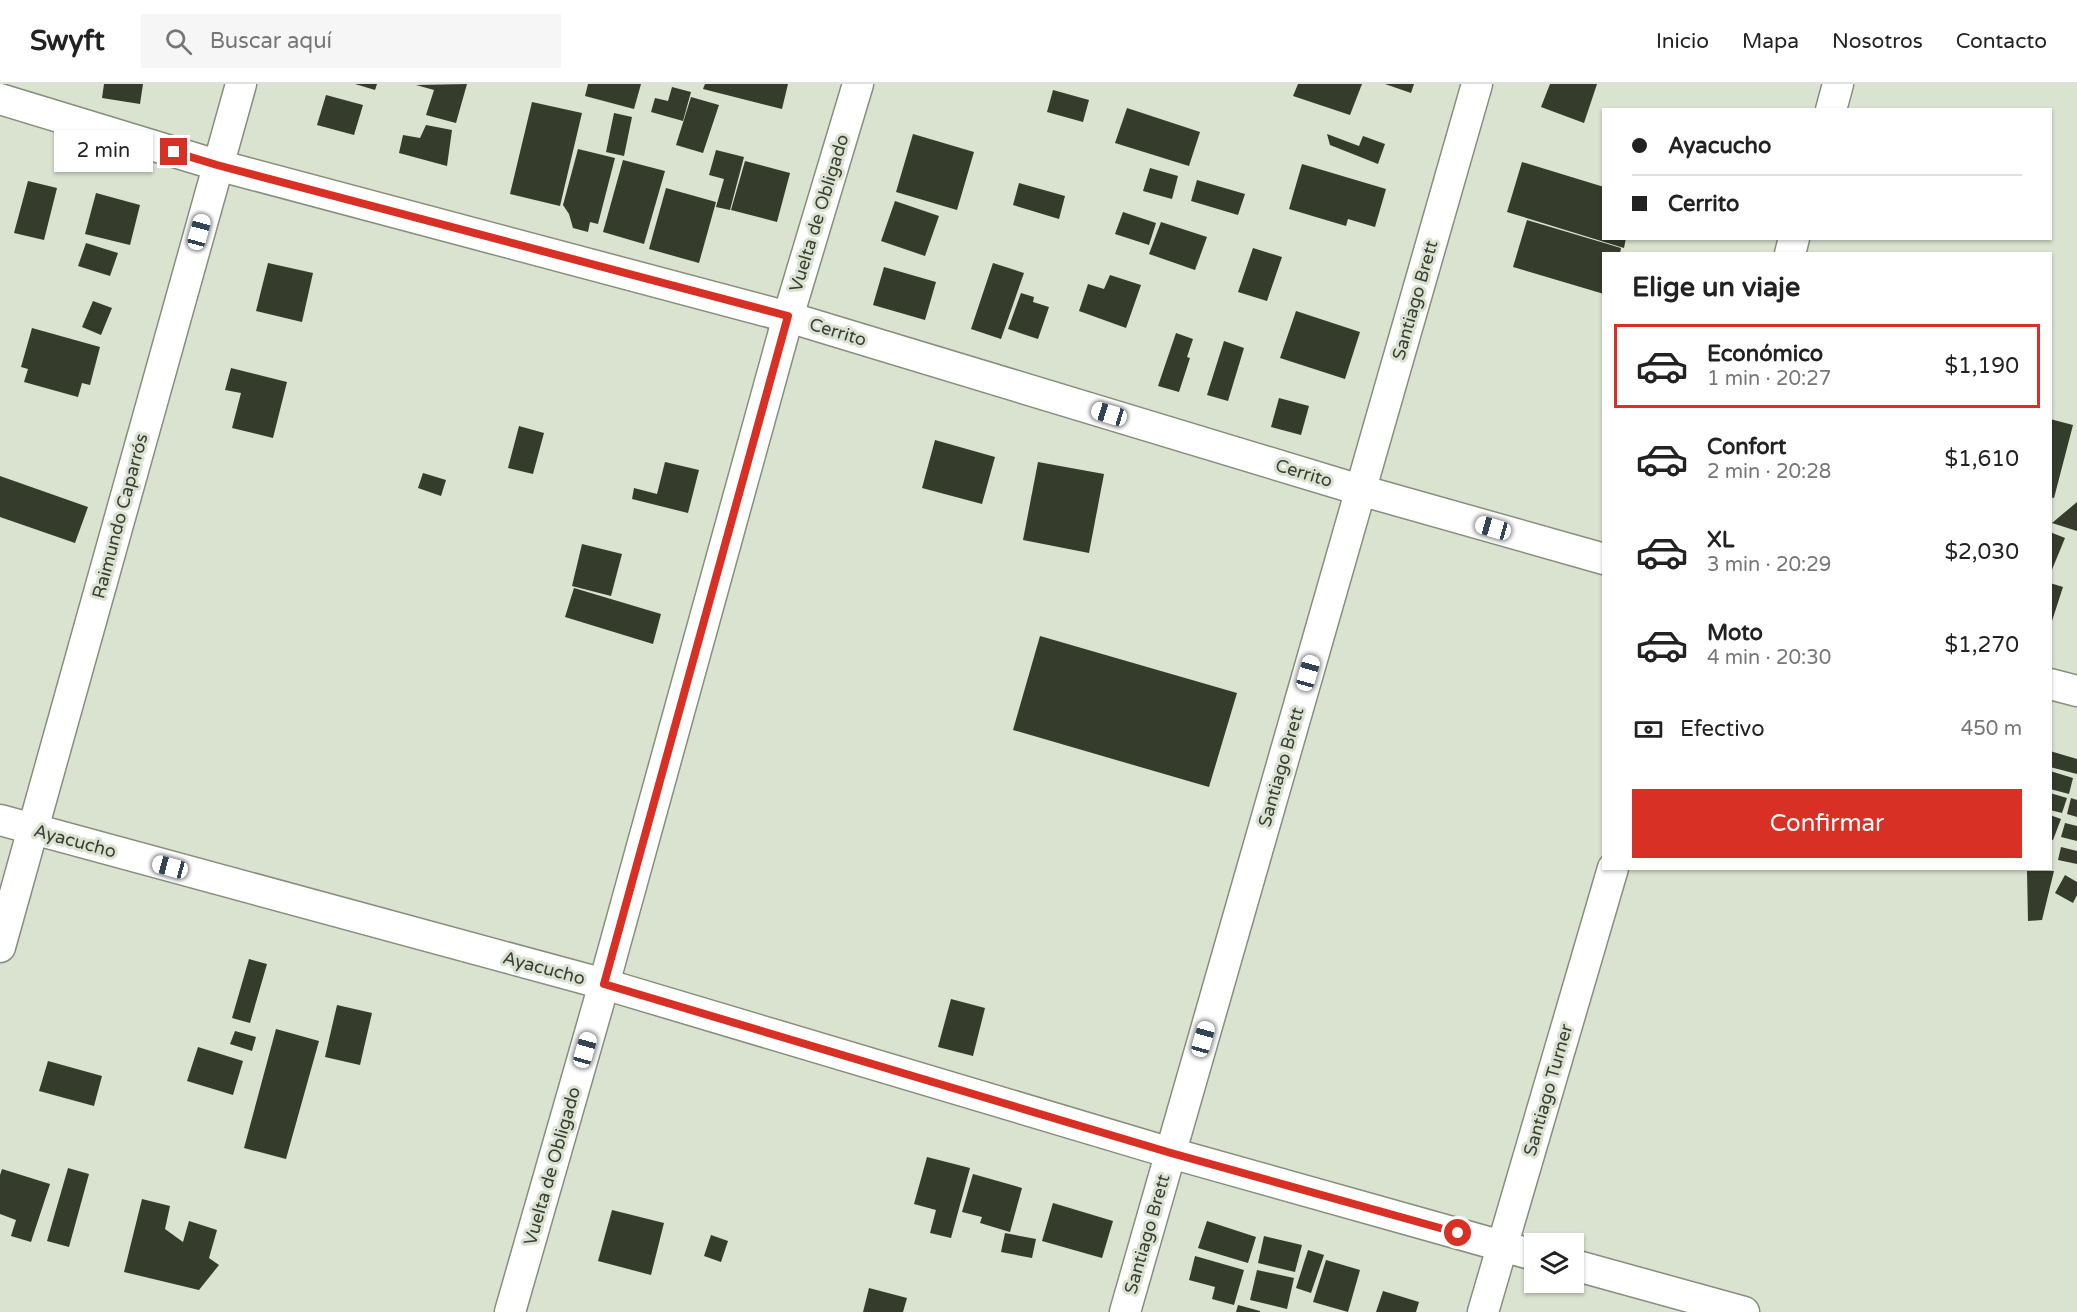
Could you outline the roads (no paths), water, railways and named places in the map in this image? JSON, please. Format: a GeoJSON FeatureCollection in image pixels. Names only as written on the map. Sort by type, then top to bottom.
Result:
{"type":"FeatureCollection","features":[{"type":"Feature","properties":{"kind":"street","name":"Raimundo Caparrós"},"geometry":{"type":"LineString","coordinates":[[0,947],[241,84]]}},
{"type":"Feature","properties":{"kind":"street","name":"Vuelta de Obligado"},"geometry":{"type":"LineString","coordinates":[[510,1312],[604,984],[788,316],[858,84]]}},
{"type":"Feature","properties":{"kind":"street","name":"Santiago Brett"},"geometry":{"type":"LineString","coordinates":[[1125,1312],[1477,84]]}},
{"type":"Feature","properties":{"kind":"street"},"geometry":{"type":"LineString","coordinates":[[1832,108],[1838,84]]}},
{"type":"Feature","properties":{"kind":"street","name":"Cerrito"},"geometry":{"type":"LineString","coordinates":[[0,99],[217,165],[788,316],[1360,490],[1602,558]]}},
{"type":"Feature","properties":{"kind":"street"},"geometry":{"type":"LineString","coordinates":[[2052,685],[2077,691]]}},
{"type":"Feature","properties":{"kind":"street","name":"Ayacucho"},"geometry":{"type":"LineString","coordinates":[[0,820],[604,984],[1171,1153],[1524,1252]]}},
{"type":"Feature","properties":{"kind":"street","name":"Santiago Turner"},"geometry":{"type":"LineString","coordinates":[[1483,1312],[1612,870]]}},
{"type":"Feature","properties":{"kind":"street"},"geometry":{"type":"LineString","coordinates":[[1584,1268],[1744,1312]]}}]}
